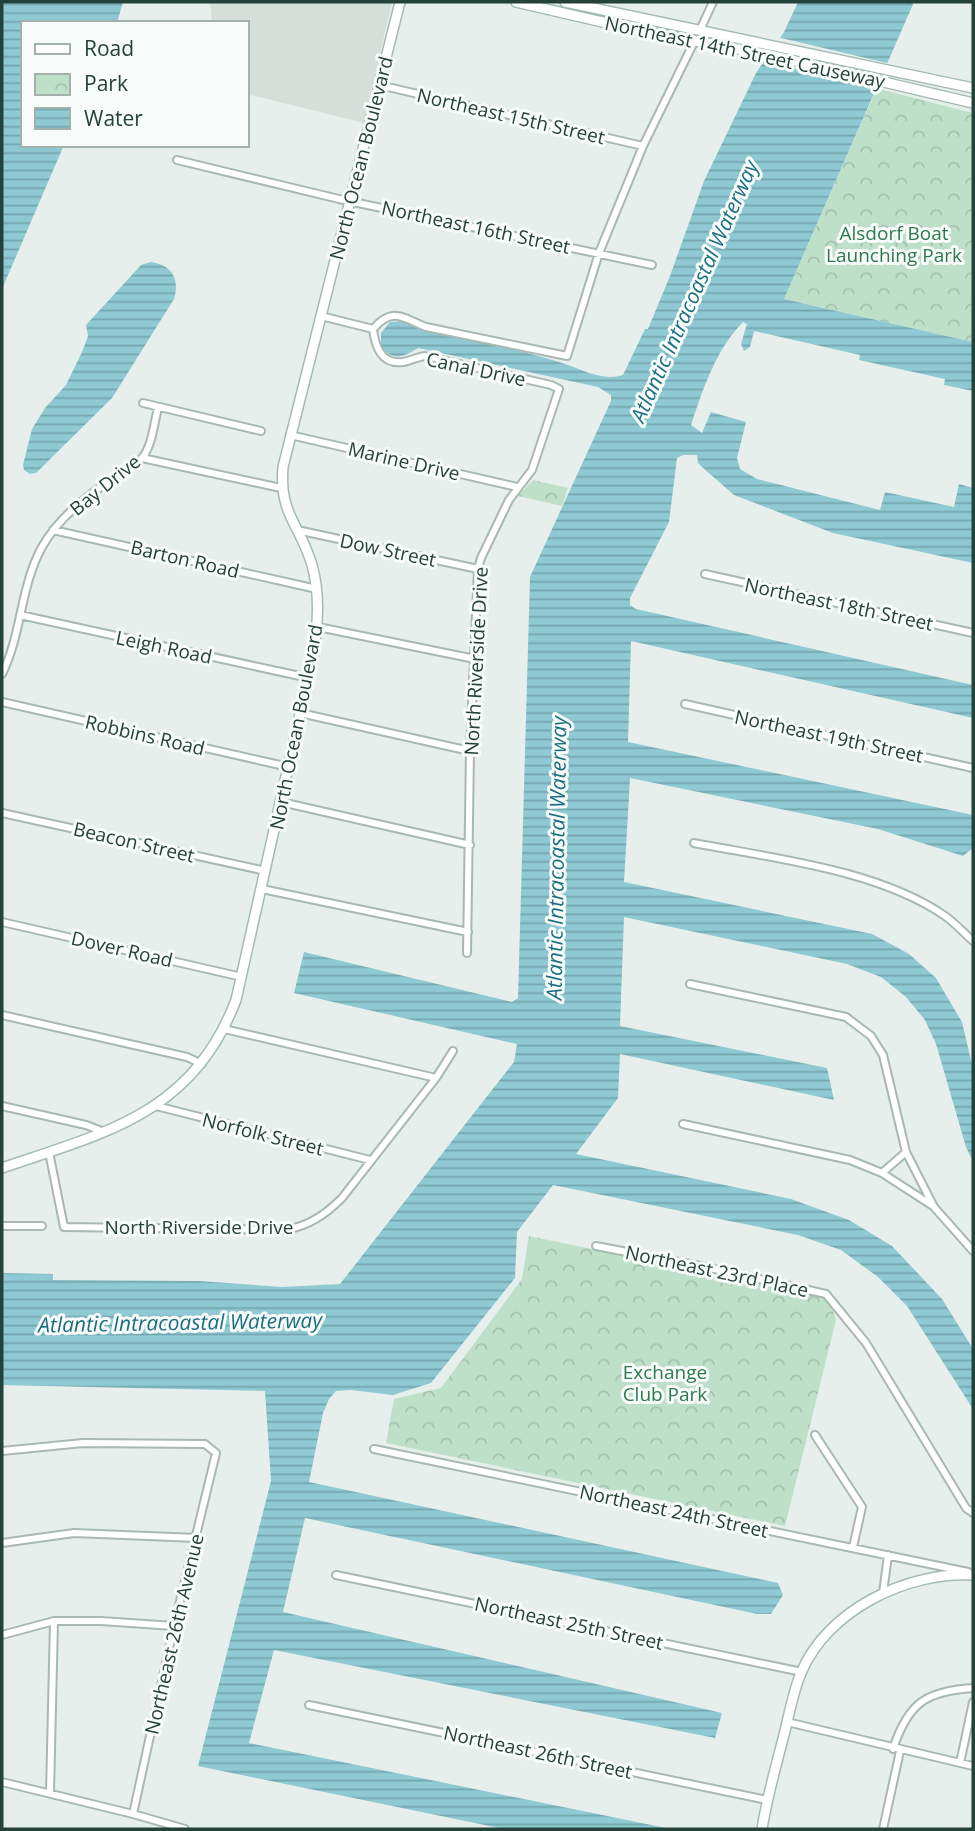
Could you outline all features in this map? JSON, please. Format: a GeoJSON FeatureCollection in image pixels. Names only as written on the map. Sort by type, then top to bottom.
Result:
{"type":"FeatureCollection","features":[{"type":"Feature","properties":{"kind":"main road","name":"North Ocean Boulevard"},"geometry":{"type":"LineString","coordinates":[[2,1168],[104,1132],[141,1116],[156,1106],[174,1093],[202,1064],[224,1029],[236,1000],[309,678],[318,626],[317,589],[311,562],[290,518],[281,488],[290,435],[400,2]]}},
{"type":"Feature","properties":{"kind":"main road","name":"Northeast 14th Street Causeway"},"geometry":{"type":"LineString","coordinates":[[516,2],[637,30],[767,48]]}},
{"type":"Feature","properties":{"kind":"main road","name":"Northeast 14th Street Causeway"},"geometry":{"type":"LineString","coordinates":[[565,2],[700,30],[889,76],[973,88]]}},
{"type":"Feature","properties":{"kind":"main road","name":"Northeast 14th Street Causeway"},"geometry":{"type":"LineString","coordinates":[[889,76],[973,103]]}},
{"type":"Feature","properties":{"kind":"main road"},"geometry":{"type":"LineString","coordinates":[[761,1829],[802,1672],[831,1631],[854,1611],[883,1593],[923,1578],[973,1574]]}},
{"type":"Feature","properties":{"kind":"street"},"geometry":{"type":"LineString","coordinates":[[700,30],[713,2]]}},
{"type":"Feature","properties":{"kind":"street"},"geometry":{"type":"LineString","coordinates":[[598,253],[643,146],[695,40]]}},
{"type":"Feature","properties":{"kind":"street","name":"Northeast 15th Street"},"geometry":{"type":"LineString","coordinates":[[379,85],[643,146]]}},
{"type":"Feature","properties":{"kind":"street","name":"Northeast 16th Street"},"geometry":{"type":"LineString","coordinates":[[177,160],[350,201],[652,265]]}},
{"type":"Feature","properties":{"kind":"street","name":"Canal Drive"},"geometry":{"type":"LineString","coordinates":[[559,389],[425,356],[405,362],[393,362],[382,356],[374,345],[373,329],[381,320],[394,315],[407,317],[426,327],[566,356],[598,253]]}},
{"type":"Feature","properties":{"kind":"street"},"geometry":{"type":"LineString","coordinates":[[321,316],[373,329]]}},
{"type":"Feature","properties":{"kind":"street","name":"North Riverside Drive"},"geometry":{"type":"LineString","coordinates":[[467,953],[470,751],[478,569],[517,487],[533,470],[559,389]]}},
{"type":"Feature","properties":{"kind":"street"},"geometry":{"type":"LineString","coordinates":[[143,403],[261,431]]}},
{"type":"Feature","properties":{"kind":"street","name":"Bay Drive"},"geometry":{"type":"LineString","coordinates":[[2,674],[12,649],[32,569],[53,530],[89,495],[142,458],[158,408]]}},
{"type":"Feature","properties":{"kind":"street","name":"Marine Drive"},"geometry":{"type":"LineString","coordinates":[[290,435],[517,487]]}},
{"type":"Feature","properties":{"kind":"street"},"geometry":{"type":"LineString","coordinates":[[142,458],[281,488]]}},
{"type":"Feature","properties":{"kind":"street","name":"Barton Road"},"geometry":{"type":"LineString","coordinates":[[53,530],[317,589]]}},
{"type":"Feature","properties":{"kind":"street","name":"Dow Street"},"geometry":{"type":"LineString","coordinates":[[297,530],[478,569]]}},
{"type":"Feature","properties":{"kind":"street","name":"Northeast 18th Street"},"geometry":{"type":"LineString","coordinates":[[705,574],[973,633]]}},
{"type":"Feature","properties":{"kind":"street","name":"Leigh Road"},"geometry":{"type":"LineString","coordinates":[[20,615],[309,678]]}},
{"type":"Feature","properties":{"kind":"street"},"geometry":{"type":"LineString","coordinates":[[318,626],[475,659]]}},
{"type":"Feature","properties":{"kind":"street","name":"Robbins Road"},"geometry":{"type":"LineString","coordinates":[[2,702],[289,767]]}},
{"type":"Feature","properties":{"kind":"street","name":"Northeast 19th Street"},"geometry":{"type":"LineString","coordinates":[[685,704],[973,768]]}},
{"type":"Feature","properties":{"kind":"street"},"geometry":{"type":"LineString","coordinates":[[300,713],[470,751]]}},
{"type":"Feature","properties":{"kind":"street"},"geometry":{"type":"LineString","coordinates":[[281,802],[470,845]]}},
{"type":"Feature","properties":{"kind":"street","name":"Beacon Street"},"geometry":{"type":"LineString","coordinates":[[2,813],[266,871]]}},
{"type":"Feature","properties":{"kind":"street"},"geometry":{"type":"LineString","coordinates":[[694,843],[853,876],[915,898],[947,917],[973,942]]}},
{"type":"Feature","properties":{"kind":"street"},"geometry":{"type":"LineString","coordinates":[[262,889],[468,932]]}},
{"type":"Feature","properties":{"kind":"street","name":"Dover Road"},"geometry":{"type":"LineString","coordinates":[[2,922],[242,977]]}},
{"type":"Feature","properties":{"kind":"street"},"geometry":{"type":"LineString","coordinates":[[690,984],[846,1017],[872,1036],[883,1055],[906,1152],[934,1207]]}},
{"type":"Feature","properties":{"kind":"street"},"geometry":{"type":"LineString","coordinates":[[2,1015],[187,1057],[202,1064]]}},
{"type":"Feature","properties":{"kind":"street"},"geometry":{"type":"LineString","coordinates":[[224,1029],[436,1078]]}},
{"type":"Feature","properties":{"kind":"street","name":"North Riverside Drive"},"geometry":{"type":"LineString","coordinates":[[49,1152],[64,1227],[286,1230],[300,1227],[327,1213],[342,1198],[436,1078],[453,1051]]}},
{"type":"Feature","properties":{"kind":"street"},"geometry":{"type":"LineString","coordinates":[[2,1106],[86,1125],[104,1132]]}},
{"type":"Feature","properties":{"kind":"street","name":"Norfolk Street"},"geometry":{"type":"LineString","coordinates":[[156,1106],[370,1160]]}},
{"type":"Feature","properties":{"kind":"street"},"geometry":{"type":"LineString","coordinates":[[683,1124],[850,1160],[882,1172],[934,1207],[973,1251]]}},
{"type":"Feature","properties":{"kind":"street"},"geometry":{"type":"LineString","coordinates":[[882,1172],[906,1152]]}},
{"type":"Feature","properties":{"kind":"street"},"geometry":{"type":"LineString","coordinates":[[2,1226],[42,1226]]}},
{"type":"Feature","properties":{"kind":"street","name":"Northeast 23rd Place"},"geometry":{"type":"LineString","coordinates":[[596,1246],[826,1294],[866,1343],[966,1508],[973,1513]]}},
{"type":"Feature","properties":{"kind":"street"},"geometry":{"type":"LineString","coordinates":[[816,1435],[862,1507],[853,1547]]}},
{"type":"Feature","properties":{"kind":"street","name":"Northeast 26th Avenue"},"geometry":{"type":"LineString","coordinates":[[2,1451],[83,1443],[205,1444],[216,1453],[174,1626],[133,1814]]}},
{"type":"Feature","properties":{"kind":"street","name":"Northeast 24th Street"},"geometry":{"type":"LineString","coordinates":[[374,1449],[973,1574]]}},
{"type":"Feature","properties":{"kind":"street"},"geometry":{"type":"LineString","coordinates":[[2,1543],[74,1533],[197,1538]]}},
{"type":"Feature","properties":{"kind":"street"},"geometry":{"type":"LineString","coordinates":[[883,1593],[888,1555]]}},
{"type":"Feature","properties":{"kind":"street","name":"Northeast 25th Street"},"geometry":{"type":"LineString","coordinates":[[336,1575],[802,1672]]}},
{"type":"Feature","properties":{"kind":"street"},"geometry":{"type":"LineString","coordinates":[[2,1635],[54,1621],[174,1626]]}},
{"type":"Feature","properties":{"kind":"street"},"geometry":{"type":"LineString","coordinates":[[50,1793],[54,1621]]}},
{"type":"Feature","properties":{"kind":"street"},"geometry":{"type":"LineString","coordinates":[[883,1829],[897,1750],[908,1713],[929,1696],[950,1689],[973,1688]]}},
{"type":"Feature","properties":{"kind":"street"},"geometry":{"type":"LineString","coordinates":[[960,1763],[973,1702]]}},
{"type":"Feature","properties":{"kind":"street","name":"Northeast 26th Street"},"geometry":{"type":"LineString","coordinates":[[309,1705],[767,1800]]}},
{"type":"Feature","properties":{"kind":"street"},"geometry":{"type":"LineString","coordinates":[[787,1722],[973,1766]]}},
{"type":"Feature","properties":{"kind":"street"},"geometry":{"type":"LineString","coordinates":[[2,1782],[185,1829]]}},
{"type":"Feature","properties":{"kind":"shaded area"},"geometry":{"type":"Polygon","coordinates":[[[210,2],[392,2],[364,123],[248,94],[248,21],[212,21],[210,2]]]}},
{"type":"Feature","properties":{"kind":"green space","name":"Alsdorf Boat Launching Park"},"geometry":{"type":"Polygon","coordinates":[[[879,89],[973,113],[973,342],[784,299],[875,92],[879,89]]]}},
{"type":"Feature","properties":{"kind":"green space"},"geometry":{"type":"Polygon","coordinates":[[[533,480],[568,488],[562,506],[518,496],[533,480]]]}},
{"type":"Feature","properties":{"kind":"green space","name":"Exchange Club Park"},"geometry":{"type":"Polygon","coordinates":[[[529,1236],[829,1298],[836,1320],[785,1526],[386,1443],[394,1399],[441,1388],[522,1279],[529,1236]]]}},
{"type":"Feature","properties":{"kind":"water"},"geometry":{"type":"Polygon","coordinates":[[[2,2],[123,2],[118,21],[21,21],[21,147],[63,147],[2,289],[2,2]]]}},
{"type":"Feature","properties":{"kind":"water","name":"Atlantic Intracoastal Waterway"},"geometry":{"type":"Polygon","coordinates":[[[798,2],[914,2],[784,299],[973,342],[973,391],[944,385],[945,379],[859,360],[860,355],[754,331],[750,347],[744,351],[741,344],[747,324],[743,322],[718,357],[691,425],[702,433],[711,412],[746,422],[737,458],[740,469],[757,479],[880,510],[885,492],[954,507],[959,484],[973,488],[973,563],[833,533],[734,495],[698,463],[697,455],[683,455],[677,458],[669,522],[630,598],[630,605],[636,609],[973,685],[973,718],[631,641],[628,742],[973,815],[973,848],[963,856],[878,829],[630,778],[624,882],[872,934],[909,954],[936,978],[962,1022],[973,1069],[973,1162],[966,1147],[936,1044],[925,1020],[906,997],[881,977],[847,964],[624,917],[620,1026],[827,1068],[834,1100],[620,1054],[618,1098],[576,1154],[791,1199],[849,1220],[892,1246],[942,1299],[973,1349],[973,1409],[907,1306],[878,1277],[841,1250],[798,1235],[553,1185],[517,1232],[515,1278],[431,1383],[393,1395],[336,1391],[329,1399],[323,1413],[309,1482],[778,1583],[783,1595],[771,1614],[757,1614],[305,1518],[283,1612],[722,1713],[715,1738],[274,1650],[249,1743],[671,1829],[504,1829],[198,1766],[271,1481],[265,1391],[2,1385],[2,1273],[53,1274],[53,1280],[199,1281],[282,1287],[340,1284],[514,1062],[517,1044],[294,993],[304,952],[512,1002],[518,998],[530,577],[611,401],[611,395],[598,387],[418,348],[403,356],[394,356],[381,346],[381,333],[390,322],[404,321],[420,330],[525,352],[599,376],[623,375],[645,329],[648,329],[704,181],[756,73],[784,32],[798,2]]]}},
{"type":"Feature","properties":{"kind":"water"},"geometry":{"type":"Polygon","coordinates":[[[151,262],[164,266],[173,274],[176,285],[174,299],[112,398],[36,473],[30,474],[24,470],[23,465],[32,429],[45,408],[66,385],[88,336],[86,325],[141,265],[151,262]]]}},
{"type":"Feature","properties":{"kind":"pier"},"geometry":{"type":"Polygon","coordinates":[[[777,37],[891,64],[879,88],[764,61],[765,54],[777,37]]]}}]}
